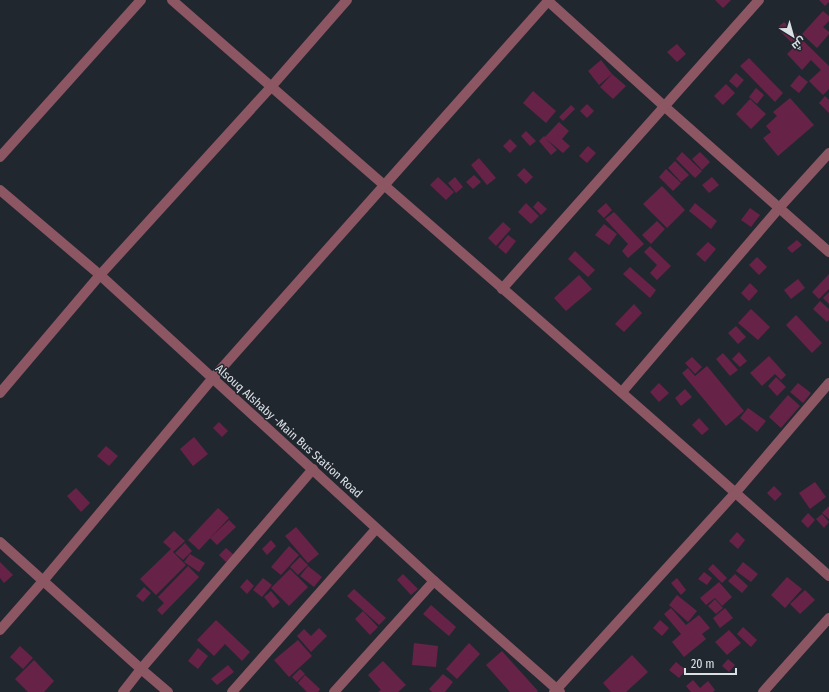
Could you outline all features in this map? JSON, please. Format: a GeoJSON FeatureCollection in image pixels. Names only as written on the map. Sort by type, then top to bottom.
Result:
{"type":"FeatureCollection","features":[{"type":"Feature","properties":{"kind":"street"},"geometry":{"type":"LineString","coordinates":[[0,157],[141,0]]}},
{"type":"Feature","properties":{"kind":"street"},"geometry":{"type":"LineString","coordinates":[[172,0],[622,392],[829,576]]}},
{"type":"Feature","properties":{"kind":"street"},"geometry":{"type":"LineString","coordinates":[[0,393],[100,275],[347,0]]}},
{"type":"Feature","properties":{"kind":"street"},"geometry":{"type":"LineString","coordinates":[[0,630],[44,581],[212,379],[385,186],[548,0],[664,106],[780,207],[829,252]]}},
{"type":"Feature","properties":{"kind":"street"},"geometry":{"type":"LineString","coordinates":[[502,289],[759,0]]}},
{"type":"Feature","properties":{"kind":"street"},"geometry":{"type":"LineString","coordinates":[[622,392],[780,207],[829,153]]}},
{"type":"Feature","properties":{"kind":"street","name":"Alsouq Alshaby -Main Bus Station Road"},"geometry":{"type":"LineString","coordinates":[[0,190],[100,275],[212,379],[313,469],[376,529],[557,691]]}},
{"type":"Feature","properties":{"kind":"street"},"geometry":{"type":"LineString","coordinates":[[557,691],[736,492],[829,383]]}},
{"type":"Feature","properties":{"kind":"street"},"geometry":{"type":"LineString","coordinates":[[123,692],[141,669],[313,469]]}},
{"type":"Feature","properties":{"kind":"street"},"geometry":{"type":"LineString","coordinates":[[232,692],[376,529]]}},
{"type":"Feature","properties":{"kind":"street"},"geometry":{"type":"LineString","coordinates":[[0,542],[168,692]]}},
{"type":"Feature","properties":{"kind":"street"},"geometry":{"type":"LineString","coordinates":[[334,692],[434,581]]}},
{"type":"Feature","properties":{"kind":"street"},"geometry":{"type":"LineString","coordinates":[[763,692],[829,618]]}},
{"type":"Feature","properties":{"kind":"building"},"geometry":{"type":"Polygon","coordinates":[[[715,0],[731,0],[723,8],[715,0]]]}},
{"type":"Feature","properties":{"kind":"building"},"geometry":{"type":"Polygon","coordinates":[[[819,0],[829,0],[829,2],[825,6],[819,0]]]}},
{"type":"Feature","properties":{"kind":"building"},"geometry":{"type":"Polygon","coordinates":[[[823,11],[829,16],[829,21],[823,27],[829,32],[829,34],[817,48],[802,34],[823,11]]]}},
{"type":"Feature","properties":{"kind":"building"},"geometry":{"type":"Polygon","coordinates":[[[784,22],[829,66],[829,89],[823,95],[809,81],[821,70],[811,60],[802,70],[787,54],[795,46],[777,28],[784,22]]]}},
{"type":"Feature","properties":{"kind":"building"},"geometry":{"type":"Polygon","coordinates":[[[677,44],[686,54],[677,62],[667,52],[677,44]]]}},
{"type":"Feature","properties":{"kind":"building"},"geometry":{"type":"Polygon","coordinates":[[[749,58],[783,93],[775,102],[740,66],[749,58]]]}},
{"type":"Feature","properties":{"kind":"building"},"geometry":{"type":"Polygon","coordinates":[[[601,60],[612,74],[599,85],[588,71],[601,60]]]}},
{"type":"Feature","properties":{"kind":"building"},"geometry":{"type":"Polygon","coordinates":[[[736,73],[744,80],[737,88],[729,81],[736,73]]]}},
{"type":"Feature","properties":{"kind":"building"},"geometry":{"type":"Polygon","coordinates":[[[612,74],[626,86],[613,99],[600,87],[612,74]]]}},
{"type":"Feature","properties":{"kind":"building"},"geometry":{"type":"Polygon","coordinates":[[[799,75],[808,82],[799,93],[790,86],[799,75]]]}},
{"type":"Feature","properties":{"kind":"building"},"geometry":{"type":"Polygon","coordinates":[[[726,84],[735,93],[723,105],[714,96],[726,84]]]}},
{"type":"Feature","properties":{"kind":"building"},"geometry":{"type":"Polygon","coordinates":[[[756,88],[764,95],[757,104],[749,97],[756,88]]]}},
{"type":"Feature","properties":{"kind":"building"},"geometry":{"type":"Polygon","coordinates":[[[533,91],[556,111],[546,123],[523,103],[533,91]]]}},
{"type":"Feature","properties":{"kind":"building"},"geometry":{"type":"Polygon","coordinates":[[[825,96],[829,100],[829,113],[819,103],[825,96]]]}},
{"type":"Feature","properties":{"kind":"building"},"geometry":{"type":"Polygon","coordinates":[[[790,98],[814,125],[778,156],[763,138],[771,132],[766,126],[777,116],[773,112],[790,98]]]}},
{"type":"Feature","properties":{"kind":"building"},"geometry":{"type":"Polygon","coordinates":[[[750,99],[766,114],[751,129],[736,114],[750,99]]]}},
{"type":"Feature","properties":{"kind":"building"},"geometry":{"type":"Polygon","coordinates":[[[587,104],[594,111],[587,118],[580,111],[587,104]]]}},
{"type":"Feature","properties":{"kind":"building"},"geometry":{"type":"Polygon","coordinates":[[[571,105],[575,109],[563,121],[559,117],[571,105]]]}},
{"type":"Feature","properties":{"kind":"building"},"geometry":{"type":"Polygon","coordinates":[[[559,122],[569,131],[562,139],[570,146],[563,153],[546,139],[557,150],[551,155],[539,141],[544,136],[545,137],[559,122]]]}},
{"type":"Feature","properties":{"kind":"building"},"geometry":{"type":"Polygon","coordinates":[[[526,131],[536,141],[530,146],[521,136],[526,131]]]}},
{"type":"Feature","properties":{"kind":"building"},"geometry":{"type":"Polygon","coordinates":[[[510,139],[517,146],[510,153],[503,146],[510,139]]]}},
{"type":"Feature","properties":{"kind":"building"},"geometry":{"type":"Polygon","coordinates":[[[588,146],[596,153],[587,163],[579,156],[588,146]]]}},
{"type":"Feature","properties":{"kind":"building"},"geometry":{"type":"Polygon","coordinates":[[[682,152],[702,171],[695,178],[676,159],[682,152]]]}},
{"type":"Feature","properties":{"kind":"building"},"geometry":{"type":"Polygon","coordinates":[[[700,152],[710,162],[702,170],[692,159],[700,152]]]}},
{"type":"Feature","properties":{"kind":"building"},"geometry":{"type":"Polygon","coordinates":[[[479,158],[496,178],[487,185],[471,165],[479,158]]]}},
{"type":"Feature","properties":{"kind":"building"},"geometry":{"type":"Polygon","coordinates":[[[675,161],[689,175],[681,182],[668,168],[675,161]]]}},
{"type":"Feature","properties":{"kind":"building"},"geometry":{"type":"Polygon","coordinates":[[[524,168],[533,177],[526,184],[517,175],[524,168]]]}},
{"type":"Feature","properties":{"kind":"building"},"geometry":{"type":"Polygon","coordinates":[[[666,169],[681,183],[673,191],[659,177],[666,169]]]}},
{"type":"Feature","properties":{"kind":"building"},"geometry":{"type":"Polygon","coordinates":[[[474,175],[481,182],[473,189],[466,182],[474,175]]]}},
{"type":"Feature","properties":{"kind":"building"},"geometry":{"type":"Polygon","coordinates":[[[438,177],[454,192],[446,200],[430,185],[438,177]]]}},
{"type":"Feature","properties":{"kind":"building"},"geometry":{"type":"Polygon","coordinates":[[[455,177],[463,187],[456,193],[448,183],[455,177]]]}},
{"type":"Feature","properties":{"kind":"building"},"geometry":{"type":"Polygon","coordinates":[[[712,177],[719,185],[709,193],[702,185],[712,177]]]}},
{"type":"Feature","properties":{"kind":"building"},"geometry":{"type":"Polygon","coordinates":[[[662,186],[685,210],[667,228],[643,204],[662,186]]]}},
{"type":"Feature","properties":{"kind":"building"},"geometry":{"type":"Polygon","coordinates":[[[538,201],[547,209],[541,215],[533,207],[538,201]]]}},
{"type":"Feature","properties":{"kind":"building"},"geometry":{"type":"Polygon","coordinates":[[[526,203],[539,216],[531,224],[518,212],[526,203]]]}},
{"type":"Feature","properties":{"kind":"building"},"geometry":{"type":"Polygon","coordinates":[[[606,203],[612,210],[604,218],[597,211],[606,203]]]}},
{"type":"Feature","properties":{"kind":"building"},"geometry":{"type":"Polygon","coordinates":[[[695,203],[717,221],[711,229],[689,211],[695,203]]]}},
{"type":"Feature","properties":{"kind":"building"},"geometry":{"type":"Polygon","coordinates":[[[750,208],[760,215],[751,227],[741,220],[750,208]]]}},
{"type":"Feature","properties":{"kind":"building"},"geometry":{"type":"Polygon","coordinates":[[[614,212],[644,244],[628,258],[622,251],[628,244],[605,219],[614,212]]]}},
{"type":"Feature","properties":{"kind":"building"},"geometry":{"type":"Polygon","coordinates":[[[657,221],[665,229],[651,244],[642,235],[657,221]]]}},
{"type":"Feature","properties":{"kind":"building"},"geometry":{"type":"Polygon","coordinates":[[[503,222],[511,229],[496,246],[488,238],[503,222]]]}},
{"type":"Feature","properties":{"kind":"building"},"geometry":{"type":"Polygon","coordinates":[[[604,224],[617,234],[609,245],[595,235],[604,224]]]}},
{"type":"Feature","properties":{"kind":"building"},"geometry":{"type":"Polygon","coordinates":[[[508,235],[516,241],[506,254],[498,247],[508,235]]]}},
{"type":"Feature","properties":{"kind":"building"},"geometry":{"type":"Polygon","coordinates":[[[797,240],[802,245],[792,253],[787,248],[797,240]]]}},
{"type":"Feature","properties":{"kind":"building"},"geometry":{"type":"Polygon","coordinates":[[[708,242],[716,249],[705,262],[696,254],[708,242]]]}},
{"type":"Feature","properties":{"kind":"building"},"geometry":{"type":"Polygon","coordinates":[[[650,246],[671,266],[657,280],[650,273],[657,265],[644,252],[650,246]]]}},
{"type":"Feature","properties":{"kind":"building"},"geometry":{"type":"Polygon","coordinates":[[[575,251],[595,270],[588,277],[568,259],[575,251]]]}},
{"type":"Feature","properties":{"kind":"building"},"geometry":{"type":"Polygon","coordinates":[[[757,257],[767,267],[759,275],[749,265],[757,257]]]}},
{"type":"Feature","properties":{"kind":"building"},"geometry":{"type":"Polygon","coordinates":[[[630,267],[656,290],[650,298],[623,274],[630,267]]]}},
{"type":"Feature","properties":{"kind":"building"},"geometry":{"type":"Polygon","coordinates":[[[829,274],[829,289],[819,299],[812,292],[829,274]]]}},
{"type":"Feature","properties":{"kind":"building"},"geometry":{"type":"Polygon","coordinates":[[[579,275],[592,289],[566,311],[554,298],[579,275]]]}},
{"type":"Feature","properties":{"kind":"building"},"geometry":{"type":"Polygon","coordinates":[[[798,279],[805,288],[791,299],[784,290],[798,279]]]}},
{"type":"Feature","properties":{"kind":"building"},"geometry":{"type":"Polygon","coordinates":[[[750,283],[758,291],[749,301],[741,293],[750,283]]]}},
{"type":"Feature","properties":{"kind":"building"},"geometry":{"type":"Polygon","coordinates":[[[829,292],[829,304],[823,298],[829,292]]]}},
{"type":"Feature","properties":{"kind":"building"},"geometry":{"type":"Polygon","coordinates":[[[820,301],[829,309],[829,320],[827,322],[813,309],[820,301]]]}},
{"type":"Feature","properties":{"kind":"building"},"geometry":{"type":"Polygon","coordinates":[[[634,304],[642,313],[624,332],[615,324],[634,304]]]}},
{"type":"Feature","properties":{"kind":"building"},"geometry":{"type":"Polygon","coordinates":[[[751,309],[770,327],[758,340],[738,323],[751,309]]]}},
{"type":"Feature","properties":{"kind":"building"},"geometry":{"type":"Polygon","coordinates":[[[796,315],[822,343],[812,353],[786,325],[796,315]]]}},
{"type":"Feature","properties":{"kind":"building"},"geometry":{"type":"Polygon","coordinates":[[[736,326],[746,337],[738,344],[728,333],[736,326]]]}},
{"type":"Feature","properties":{"kind":"building"},"geometry":{"type":"Polygon","coordinates":[[[739,352],[747,361],[740,367],[732,359],[739,352]]]}},
{"type":"Feature","properties":{"kind":"building"},"geometry":{"type":"Polygon","coordinates":[[[723,353],[738,370],[730,376],[716,359],[723,353]]]}},
{"type":"Feature","properties":{"kind":"building"},"geometry":{"type":"Polygon","coordinates":[[[769,356],[786,375],[781,380],[775,374],[762,386],[750,373],[769,356]]]}},
{"type":"Feature","properties":{"kind":"building"},"geometry":{"type":"Polygon","coordinates":[[[692,357],[702,367],[695,374],[685,363],[692,357]]]}},
{"type":"Feature","properties":{"kind":"building"},"geometry":{"type":"Polygon","coordinates":[[[707,366],[744,411],[726,426],[682,373],[688,368],[695,376],[707,366]]]}},
{"type":"Feature","properties":{"kind":"building"},"geometry":{"type":"Polygon","coordinates":[[[776,377],[786,387],[777,396],[768,386],[776,377]]]}},
{"type":"Feature","properties":{"kind":"building"},"geometry":{"type":"Polygon","coordinates":[[[659,383],[669,393],[659,402],[650,392],[659,383]]]}},
{"type":"Feature","properties":{"kind":"building"},"geometry":{"type":"Polygon","coordinates":[[[798,383],[811,393],[803,403],[790,392],[798,383]]]}},
{"type":"Feature","properties":{"kind":"building"},"geometry":{"type":"Polygon","coordinates":[[[685,389],[692,397],[681,406],[675,398],[685,389]]]}},
{"type":"Feature","properties":{"kind":"building"},"geometry":{"type":"Polygon","coordinates":[[[788,395],[800,406],[781,428],[769,417],[788,395]]]}},
{"type":"Feature","properties":{"kind":"building"},"geometry":{"type":"Polygon","coordinates":[[[748,408],[766,421],[757,432],[740,418],[748,408]]]}},
{"type":"Feature","properties":{"kind":"building"},"geometry":{"type":"Polygon","coordinates":[[[699,418],[709,429],[702,435],[692,425],[699,418]]]}},
{"type":"Feature","properties":{"kind":"building"},"geometry":{"type":"Polygon","coordinates":[[[219,422],[228,431],[222,437],[213,428],[219,422]]]}},
{"type":"Feature","properties":{"kind":"building"},"geometry":{"type":"Polygon","coordinates":[[[194,437],[208,454],[193,466],[180,449],[194,437]]]}},
{"type":"Feature","properties":{"kind":"building"},"geometry":{"type":"Polygon","coordinates":[[[106,446],[118,456],[109,466],[97,456],[106,446]]]}},
{"type":"Feature","properties":{"kind":"building"},"geometry":{"type":"Polygon","coordinates":[[[815,482],[826,497],[810,509],[799,493],[815,482]]]}},
{"type":"Feature","properties":{"kind":"building"},"geometry":{"type":"Polygon","coordinates":[[[774,486],[782,494],[775,501],[767,493],[774,486]]]}},
{"type":"Feature","properties":{"kind":"building"},"geometry":{"type":"Polygon","coordinates":[[[76,488],[90,503],[81,512],[67,496],[76,488]]]}},
{"type":"Feature","properties":{"kind":"building"},"geometry":{"type":"Polygon","coordinates":[[[829,506],[829,519],[822,513],[829,506]]]}},
{"type":"Feature","properties":{"kind":"building"},"geometry":{"type":"Polygon","coordinates":[[[218,508],[229,518],[199,550],[188,540],[218,508]]]}},
{"type":"Feature","properties":{"kind":"building"},"geometry":{"type":"Polygon","coordinates":[[[808,513],[815,520],[808,528],[801,521],[808,513]]]}},
{"type":"Feature","properties":{"kind":"building"},"geometry":{"type":"Polygon","coordinates":[[[822,514],[829,522],[824,528],[816,519],[822,514]]]}},
{"type":"Feature","properties":{"kind":"building"},"geometry":{"type":"Polygon","coordinates":[[[229,520],[236,527],[217,545],[210,538],[229,520]]]}},
{"type":"Feature","properties":{"kind":"building"},"geometry":{"type":"Polygon","coordinates":[[[296,527],[319,554],[308,563],[285,536],[296,527]]]}},
{"type":"Feature","properties":{"kind":"building"},"geometry":{"type":"Polygon","coordinates":[[[174,531],[185,541],[173,552],[186,565],[156,595],[140,579],[171,549],[163,542],[174,531]]]}},
{"type":"Feature","properties":{"kind":"building"},"geometry":{"type":"Polygon","coordinates":[[[737,532],[745,540],[738,549],[729,541],[737,532]]]}},
{"type":"Feature","properties":{"kind":"building"},"geometry":{"type":"Polygon","coordinates":[[[271,540],[276,546],[267,555],[262,549],[271,540]]]}},
{"type":"Feature","properties":{"kind":"building"},"geometry":{"type":"Polygon","coordinates":[[[185,543],[192,551],[183,560],[175,553],[185,543]]]}},
{"type":"Feature","properties":{"kind":"building"},"geometry":{"type":"Polygon","coordinates":[[[289,546],[299,555],[281,575],[271,567],[289,546]]]}},
{"type":"Feature","properties":{"kind":"building"},"geometry":{"type":"Polygon","coordinates":[[[226,548],[234,555],[226,562],[219,555],[226,548]]]}},
{"type":"Feature","properties":{"kind":"building"},"geometry":{"type":"Polygon","coordinates":[[[190,554],[205,563],[199,572],[184,562],[190,554]]]}},
{"type":"Feature","properties":{"kind":"building"},"geometry":{"type":"Polygon","coordinates":[[[300,557],[308,565],[298,575],[290,567],[300,557]]]}},
{"type":"Feature","properties":{"kind":"building"},"geometry":{"type":"Polygon","coordinates":[[[0,562],[13,575],[4,583],[0,578],[0,562]]]}},
{"type":"Feature","properties":{"kind":"building"},"geometry":{"type":"Polygon","coordinates":[[[743,562],[758,574],[751,582],[736,571],[743,562]]]}},
{"type":"Feature","properties":{"kind":"building"},"geometry":{"type":"Polygon","coordinates":[[[713,564],[727,578],[722,583],[708,569],[713,564]]]}},
{"type":"Feature","properties":{"kind":"building"},"geometry":{"type":"Polygon","coordinates":[[[188,566],[199,577],[162,615],[157,610],[164,603],[158,597],[188,566]]]}},
{"type":"Feature","properties":{"kind":"building"},"geometry":{"type":"Polygon","coordinates":[[[308,566],[322,577],[314,587],[300,576],[308,566]]]}},
{"type":"Feature","properties":{"kind":"building"},"geometry":{"type":"Polygon","coordinates":[[[290,569],[308,587],[289,606],[271,588],[290,569]]]}},
{"type":"Feature","properties":{"kind":"building"},"geometry":{"type":"Polygon","coordinates":[[[704,572],[712,578],[707,585],[698,579],[704,572]]]}},
{"type":"Feature","properties":{"kind":"building"},"geometry":{"type":"Polygon","coordinates":[[[403,574],[418,589],[411,595],[397,580],[403,574]]]}},
{"type":"Feature","properties":{"kind":"building"},"geometry":{"type":"Polygon","coordinates":[[[735,574],[748,586],[742,593],[728,581],[735,574]]]}},
{"type":"Feature","properties":{"kind":"building"},"geometry":{"type":"Polygon","coordinates":[[[787,577],[802,589],[785,608],[771,595],[787,577]]]}},
{"type":"Feature","properties":{"kind":"building"},"geometry":{"type":"Polygon","coordinates":[[[263,578],[272,585],[262,597],[253,590],[263,578]]]}},
{"type":"Feature","properties":{"kind":"building"},"geometry":{"type":"Polygon","coordinates":[[[677,578],[686,590],[681,595],[671,583],[677,578]]]}},
{"type":"Feature","properties":{"kind":"building"},"geometry":{"type":"Polygon","coordinates":[[[247,579],[254,586],[247,594],[240,587],[247,579]]]}},
{"type":"Feature","properties":{"kind":"building"},"geometry":{"type":"Polygon","coordinates":[[[719,582],[732,597],[722,606],[715,598],[706,605],[700,598],[719,582]]]}},
{"type":"Feature","properties":{"kind":"building"},"geometry":{"type":"Polygon","coordinates":[[[144,587],[151,593],[143,602],[136,596],[144,587]]]}},
{"type":"Feature","properties":{"kind":"building"},"geometry":{"type":"Polygon","coordinates":[[[354,589],[386,618],[379,625],[347,596],[354,589]]]}},
{"type":"Feature","properties":{"kind":"building"},"geometry":{"type":"Polygon","coordinates":[[[805,590],[815,600],[800,614],[790,604],[805,590]]]}},
{"type":"Feature","properties":{"kind":"building"},"geometry":{"type":"Polygon","coordinates":[[[271,591],[280,602],[273,608],[264,597],[271,591]]]}},
{"type":"Feature","properties":{"kind":"building"},"geometry":{"type":"Polygon","coordinates":[[[677,595],[697,611],[688,622],[669,605],[677,595]]]}},
{"type":"Feature","properties":{"kind":"building"},"geometry":{"type":"Polygon","coordinates":[[[715,599],[723,608],[716,614],[708,606],[715,599]]]}},
{"type":"Feature","properties":{"kind":"building"},"geometry":{"type":"Polygon","coordinates":[[[431,605],[456,627],[449,636],[423,614],[431,605]]]}},
{"type":"Feature","properties":{"kind":"building"},"geometry":{"type":"Polygon","coordinates":[[[671,608],[686,625],[699,615],[710,628],[702,634],[706,639],[684,657],[672,642],[681,634],[664,614],[671,608]]]}},
{"type":"Feature","properties":{"kind":"building"},"geometry":{"type":"Polygon","coordinates":[[[725,608],[733,618],[720,628],[713,618],[725,608]]]}},
{"type":"Feature","properties":{"kind":"building"},"geometry":{"type":"Polygon","coordinates":[[[363,611],[378,627],[370,635],[355,619],[363,611]]]}},
{"type":"Feature","properties":{"kind":"building"},"geometry":{"type":"Polygon","coordinates":[[[216,620],[250,652],[242,661],[225,644],[214,656],[197,640],[216,620]]]}},
{"type":"Feature","properties":{"kind":"building"},"geometry":{"type":"Polygon","coordinates":[[[660,620],[669,628],[662,636],[653,628],[660,620]]]}},
{"type":"Feature","properties":{"kind":"building"},"geometry":{"type":"Polygon","coordinates":[[[743,627],[757,640],[751,647],[737,634],[743,627]]]}},
{"type":"Feature","properties":{"kind":"building"},"geometry":{"type":"Polygon","coordinates":[[[319,628],[327,636],[311,652],[297,636],[304,629],[311,636],[319,628]]]}},
{"type":"Feature","properties":{"kind":"building"},"geometry":{"type":"Polygon","coordinates":[[[729,630],[741,643],[727,655],[715,642],[729,630]]]}},
{"type":"Feature","properties":{"kind":"building"},"geometry":{"type":"Polygon","coordinates":[[[298,640],[312,656],[289,677],[274,660],[298,640]]]}},
{"type":"Feature","properties":{"kind":"building"},"geometry":{"type":"Polygon","coordinates":[[[414,643],[438,646],[436,667],[412,665],[414,643]]]}},
{"type":"Feature","properties":{"kind":"building"},"geometry":{"type":"Polygon","coordinates":[[[469,643],[480,654],[457,679],[446,669],[469,643]]]}},
{"type":"Feature","properties":{"kind":"building"},"geometry":{"type":"Polygon","coordinates":[[[20,646],[33,658],[23,669],[10,657],[20,646]]]}},
{"type":"Feature","properties":{"kind":"building"},"geometry":{"type":"Polygon","coordinates":[[[198,648],[208,656],[198,669],[188,661],[198,648]]]}},
{"type":"Feature","properties":{"kind":"building"},"geometry":{"type":"Polygon","coordinates":[[[502,651],[538,691],[537,692],[510,692],[486,665],[502,651]]]}},
{"type":"Feature","properties":{"kind":"building"},"geometry":{"type":"Polygon","coordinates":[[[632,655],[648,672],[626,692],[611,692],[603,683],[632,655]]]}},
{"type":"Feature","properties":{"kind":"building"},"geometry":{"type":"Polygon","coordinates":[[[728,659],[735,665],[729,672],[722,666],[728,659]]]}},
{"type":"Feature","properties":{"kind":"building"},"geometry":{"type":"Polygon","coordinates":[[[34,660],[54,681],[44,692],[28,692],[15,679],[34,660]]]}},
{"type":"Feature","properties":{"kind":"building"},"geometry":{"type":"Polygon","coordinates":[[[383,661],[406,685],[398,692],[378,692],[381,690],[368,675],[383,661]]]}},
{"type":"Feature","properties":{"kind":"building"},"geometry":{"type":"Polygon","coordinates":[[[676,662],[686,670],[679,678],[669,670],[676,662]]]}},
{"type":"Feature","properties":{"kind":"building"},"geometry":{"type":"Polygon","coordinates":[[[228,665],[234,672],[217,685],[211,679],[228,665]]]}},
{"type":"Feature","properties":{"kind":"building"},"geometry":{"type":"Polygon","coordinates":[[[300,669],[305,674],[297,682],[292,677],[300,669]]]}},
{"type":"Feature","properties":{"kind":"building"},"geometry":{"type":"Polygon","coordinates":[[[443,674],[453,682],[445,692],[432,692],[429,689],[443,674]]]}},
{"type":"Feature","properties":{"kind":"building"},"geometry":{"type":"Polygon","coordinates":[[[305,675],[320,689],[318,692],[307,692],[298,683],[305,675]]]}},
{"type":"Feature","properties":{"kind":"building"},"geometry":{"type":"Polygon","coordinates":[[[693,680],[700,688],[708,681],[715,690],[713,692],[691,692],[686,686],[693,680]]]}}]}
